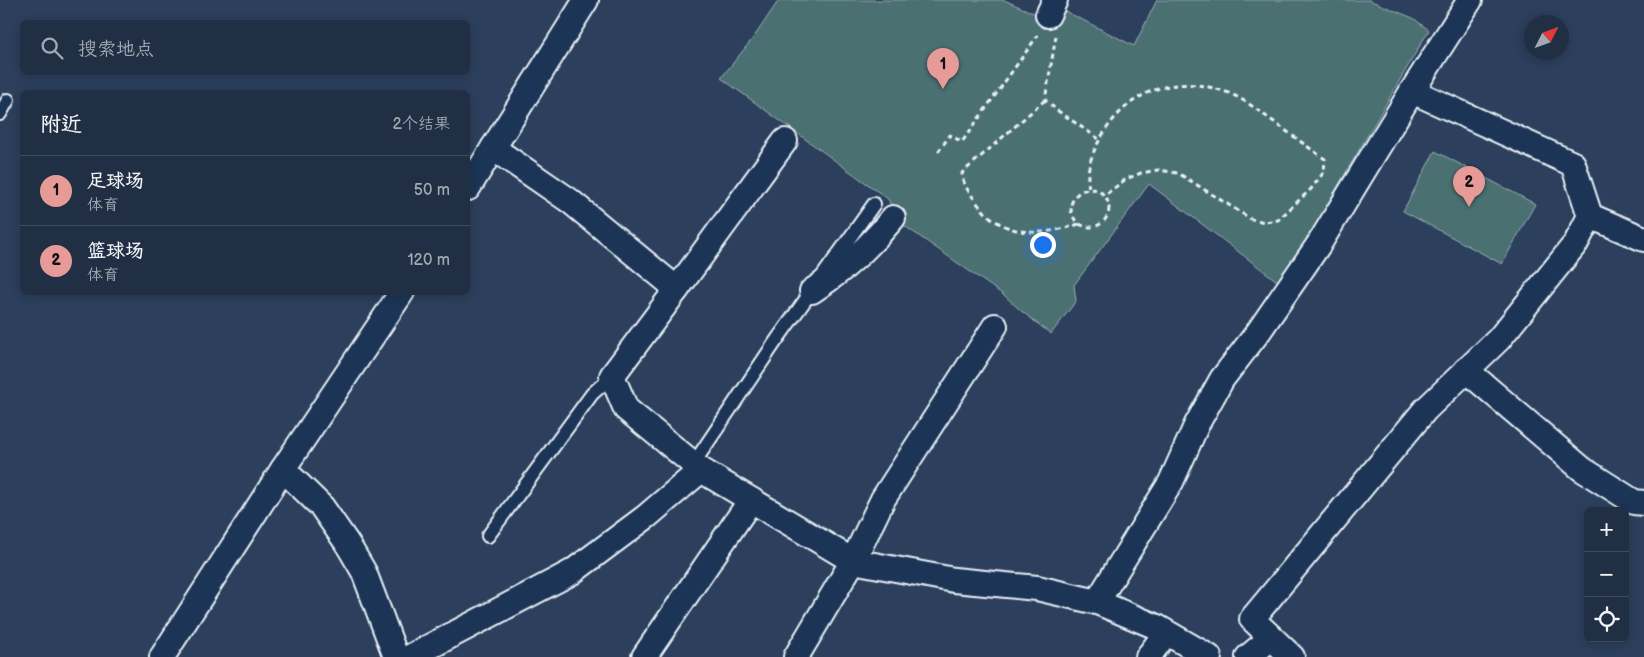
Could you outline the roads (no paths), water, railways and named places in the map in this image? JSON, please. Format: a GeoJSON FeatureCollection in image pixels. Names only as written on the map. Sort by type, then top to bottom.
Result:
{"type":"FeatureCollection","features":[{"type":"Feature","properties":{"kind":"street"},"geometry":{"type":"LineString","coordinates":[[470,185],[586,0]]}},
{"type":"Feature","properties":{"kind":"street"},"geometry":{"type":"LineString","coordinates":[[1097,602],[1170,482],[1197,424],[1222,379],[1259,331],[1319,244],[1412,90],[1470,0]]}},
{"type":"Feature","properties":{"kind":"street"},"geometry":{"type":"LineString","coordinates":[[1292,657],[1252,619],[1425,410],[1499,340],[1576,243],[1590,216],[1573,164],[1412,90]]}},
{"type":"Feature","properties":{"kind":"street"},"geometry":{"type":"LineString","coordinates":[[785,141],[612,376],[626,409],[698,467],[853,561],[954,580],[1037,588],[1097,602],[1166,633],[1209,657]]}},
{"type":"Feature","properties":{"kind":"street"},"geometry":{"type":"LineString","coordinates":[[493,148],[570,201],[677,289]]}},
{"type":"Feature","properties":{"kind":"street"},"geometry":{"type":"LineString","coordinates":[[1590,216],[1644,239]]}},
{"type":"Feature","properties":{"kind":"street"},"geometry":{"type":"LineString","coordinates":[[812,291],[852,261],[878,236],[893,218]]}},
{"type":"Feature","properties":{"kind":"street"},"geometry":{"type":"LineString","coordinates":[[162,657],[283,469],[400,295]]}},
{"type":"Feature","properties":{"kind":"street"},"geometry":{"type":"LineString","coordinates":[[796,657],[853,561],[883,499],[995,326]]}},
{"type":"Feature","properties":{"kind":"street"},"geometry":{"type":"LineString","coordinates":[[1466,370],[1582,469],[1634,502],[1644,503]]}},
{"type":"Feature","properties":{"kind":"street"},"geometry":{"type":"LineString","coordinates":[[410,657],[572,572],[647,516],[698,467]]}},
{"type":"Feature","properties":{"kind":"street"},"geometry":{"type":"LineString","coordinates":[[283,469],[322,507],[347,543],[364,572],[396,657]]}},
{"type":"Feature","properties":{"kind":"street"},"geometry":{"type":"LineString","coordinates":[[644,657],[751,500]]}},
{"type":"Feature","properties":{"kind":"street"},"geometry":{"type":"LineString","coordinates":[[1148,657],[1166,633]]}},
{"type":"Feature","properties":{"kind":"street"},"geometry":{"type":"LineString","coordinates":[[1248,657],[1271,638]]}},
{"type":"Feature","properties":{"kind":"lane"},"geometry":{"type":"LineString","coordinates":[[0,114],[8,100]]}},
{"type":"Feature","properties":{"kind":"lane"},"geometry":{"type":"LineString","coordinates":[[698,467],[812,291],[874,204]]}},
{"type":"Feature","properties":{"kind":"lane"},"geometry":{"type":"LineString","coordinates":[[488,536],[592,394],[612,376]]}},
{"type":"Feature","properties":{"kind":"place","name":"足球场"},"geometry":{"type":"Point","coordinates":[943,89]}},
{"type":"Feature","properties":{"kind":"place","name":"篮球场"},"geometry":{"type":"Point","coordinates":[1469,207]}}]}
